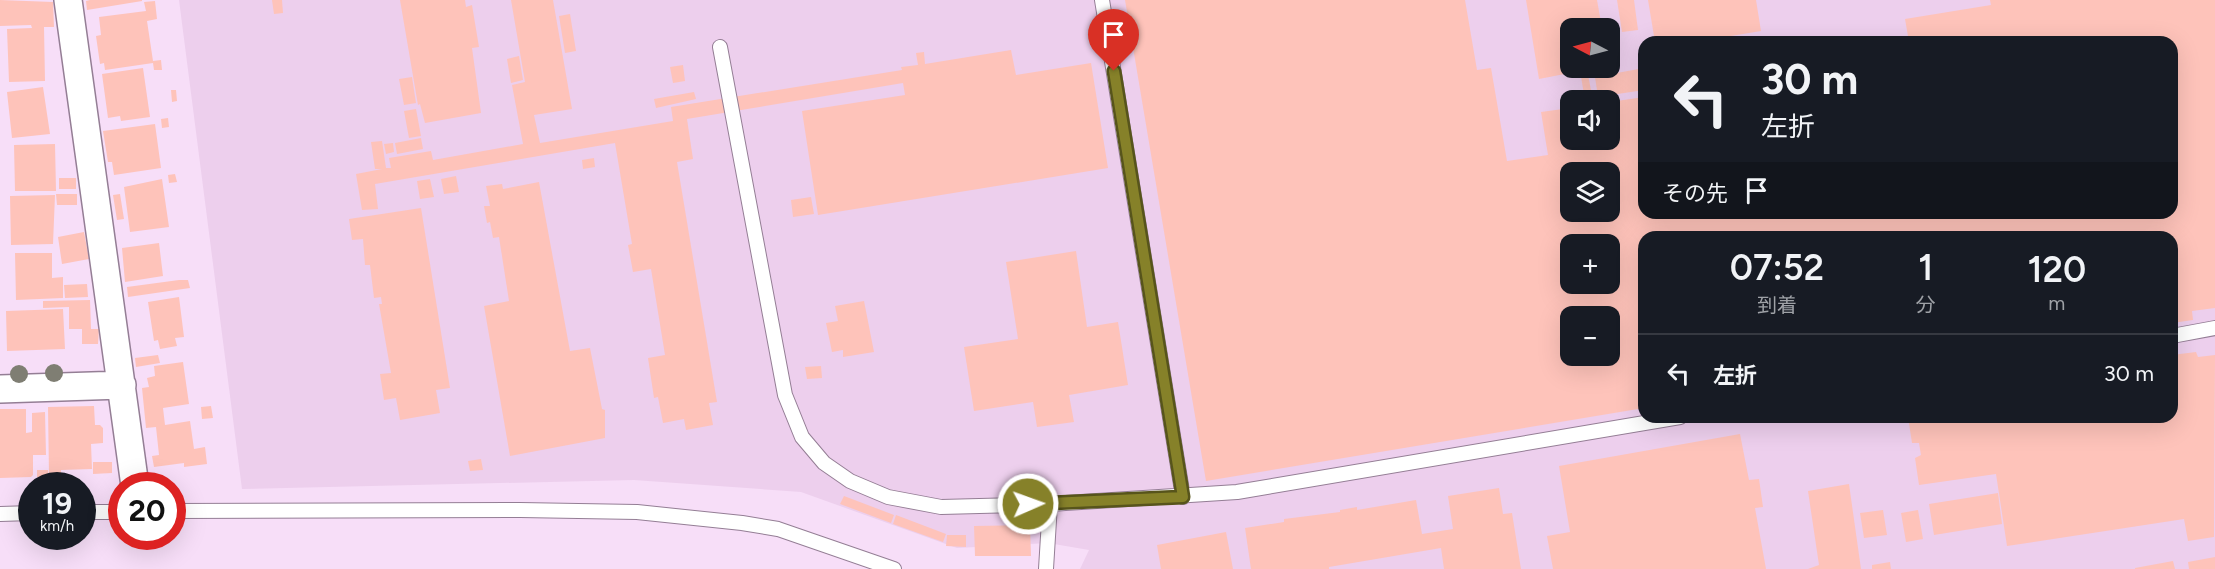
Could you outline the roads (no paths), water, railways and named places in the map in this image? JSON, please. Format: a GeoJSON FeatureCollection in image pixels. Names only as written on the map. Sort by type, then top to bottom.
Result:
{"type":"FeatureCollection","features":[{"type":"Feature","properties":{"kind":"street"},"geometry":{"type":"LineString","coordinates":[[68,0],[133,472]]}},
{"type":"Feature","properties":{"kind":"street"},"geometry":{"type":"LineString","coordinates":[[0,389],[122,385]]}},
{"type":"Feature","properties":{"kind":"lane"},"geometry":{"type":"LineString","coordinates":[[1102,0],[1183,497]]}},
{"type":"Feature","properties":{"kind":"lane"},"geometry":{"type":"LineString","coordinates":[[720,47],[785,395],[802,437],[824,464],[850,481],[888,497],[941,507],[1050,504],[1237,492],[1645,423]]}},
{"type":"Feature","properties":{"kind":"lane"},"geometry":{"type":"LineString","coordinates":[[2178,335],[2215,328]]}},
{"type":"Feature","properties":{"kind":"lane"},"geometry":{"type":"LineString","coordinates":[[1046,569],[1050,504]]}},
{"type":"Feature","properties":{"kind":"lane"},"geometry":{"type":"LineString","coordinates":[[186,511],[637,512],[778,529],[894,569]]}},
{"type":"Feature","properties":{"kind":"lane"},"geometry":{"type":"LineString","coordinates":[[0,514],[18,513]]}}]}
